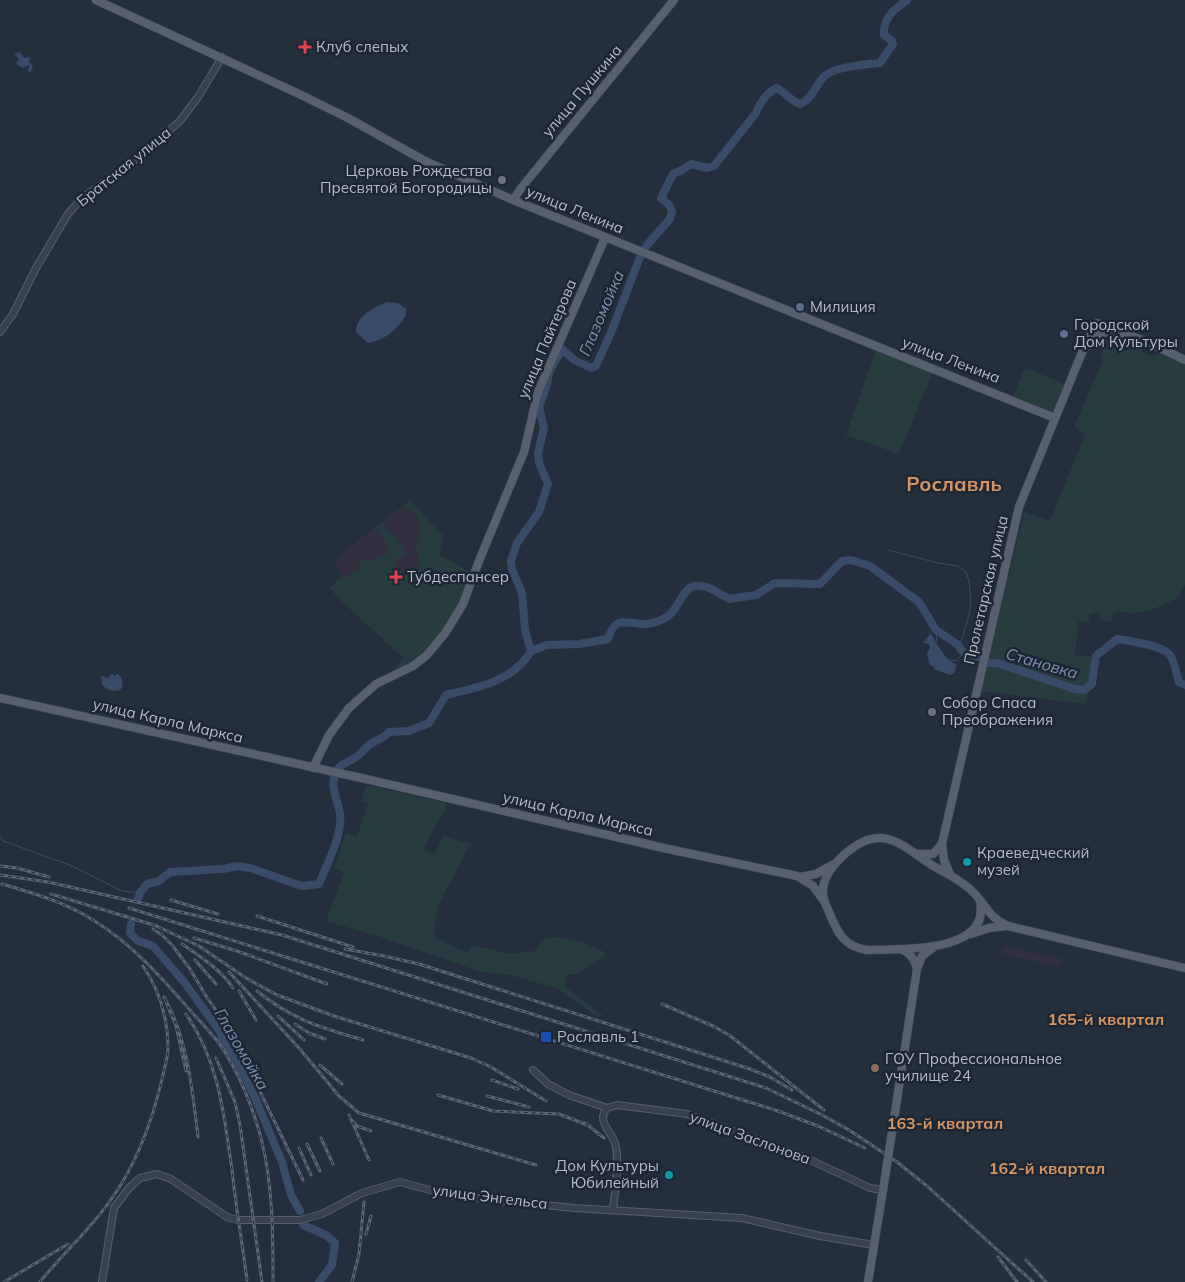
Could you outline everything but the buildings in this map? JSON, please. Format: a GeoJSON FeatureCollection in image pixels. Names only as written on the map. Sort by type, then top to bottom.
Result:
{"type":"FeatureCollection","features":[{"type":"Feature","properties":{"kind":"main road","name":"улица Ленина"},"geometry":{"type":"LineString","coordinates":[[96,0],[222,57],[348,118],[425,162],[605,238],[1055,418]]}},
{"type":"Feature","properties":{"kind":"main road","name":"улица Пушкина"},"geometry":{"type":"LineString","coordinates":[[513,200],[674,0]]}},
{"type":"Feature","properties":{"kind":"main road","name":"улица Пайтерова"},"geometry":{"type":"LineString","coordinates":[[313,768],[329,736],[348,708],[376,684],[413,666],[427,655],[446,632],[463,604],[524,452],[538,392],[605,238]]}},
{"type":"Feature","properties":{"kind":"main road","name":"Пролетарская улица"},"geometry":{"type":"LineString","coordinates":[[950,874],[944,860],[942,844],[1019,507],[1083,350],[1097,323],[1122,332]]}},
{"type":"Feature","properties":{"kind":"main road","name":"Пролетарская улица"},"geometry":{"type":"LineString","coordinates":[[1083,350],[1094,339],[1107,332],[1122,332]]}},
{"type":"Feature","properties":{"kind":"main road"},"geometry":{"type":"LineString","coordinates":[[1122,332],[1185,360]]}},
{"type":"Feature","properties":{"kind":"main road","name":"улица Карла Маркса"},"geometry":{"type":"LineString","coordinates":[[0,698],[800,877],[816,874],[837,862]]}},
{"type":"Feature","properties":{"kind":"main road"},"geometry":{"type":"LineString","coordinates":[[936,946],[867,950],[847,944],[837,932],[824,901],[823,890],[825,880],[837,862],[861,843],[876,838],[893,840],[936,868],[950,874],[971,890],[990,916],[1008,926],[1185,968]]}},
{"type":"Feature","properties":{"kind":"main road"},"geometry":{"type":"LineString","coordinates":[[915,853],[933,854],[942,844]]}},
{"type":"Feature","properties":{"kind":"main road","name":"улица Карла Маркса"},"geometry":{"type":"LineString","coordinates":[[800,877],[813,886],[824,901]]}},
{"type":"Feature","properties":{"kind":"main road"},"geometry":{"type":"LineString","coordinates":[[967,935],[979,924],[982,918],[980,902]]}},
{"type":"Feature","properties":{"kind":"main road"},"geometry":{"type":"LineString","coordinates":[[868,1282],[917,969],[922,956],[929,949],[967,935],[989,928],[1008,926]]}},
{"type":"Feature","properties":{"kind":"main road"},"geometry":{"type":"LineString","coordinates":[[898,949],[906,951],[912,956],[917,969]]}},
{"type":"Feature","properties":{"kind":"street","name":"Братская улица"},"geometry":{"type":"LineString","coordinates":[[0,332],[68,214],[82,198],[139,157],[180,121],[198,97],[222,57]]}},
{"type":"Feature","properties":{"kind":"street","name":"улица Заслонова"},"geometry":{"type":"LineString","coordinates":[[533,1070],[548,1084],[558,1090],[607,1108],[616,1105],[687,1114],[802,1156],[870,1188],[883,1187]]}},
{"type":"Feature","properties":{"kind":"street"},"geometry":{"type":"LineString","coordinates":[[607,1108],[603,1119],[617,1150],[614,1210]]}},
{"type":"Feature","properties":{"kind":"street","name":"улица Энгельса"},"geometry":{"type":"LineString","coordinates":[[102,1282],[114,1208],[129,1188],[140,1178],[157,1174],[171,1179],[227,1217],[238,1220],[300,1220],[322,1214],[362,1193],[400,1182],[448,1195],[614,1210],[742,1218],[820,1236],[874,1245]]}},
{"type":"Feature","properties":{"kind":"shaded area","name":"Тубдеспансер"},"geometry":{"type":"Polygon","coordinates":[[[410,500],[443,535],[440,555],[455,565],[399,654],[338,598],[330,588],[343,574],[334,560],[410,500]]]}},
{"type":"Feature","properties":{"kind":"shaded area"},"geometry":{"type":"Polygon","coordinates":[[[1004,946],[1062,959],[1060,967],[1002,954],[1004,946]]]}},
{"type":"Feature","properties":{"kind":"green space"},"geometry":{"type":"Polygon","coordinates":[[[1113,338],[1122,338],[1130,342],[1131,345],[1141,349],[1143,353],[1151,356],[1160,354],[1185,364],[1185,584],[1178,598],[1149,611],[1117,612],[1113,614],[1111,621],[1105,622],[1096,612],[1088,615],[1090,621],[1078,622],[1075,656],[1096,657],[1092,684],[1085,704],[981,691],[1024,512],[1050,521],[1085,435],[1074,426],[1103,361],[1100,357],[1104,348],[1096,344],[1113,338]]]}},
{"type":"Feature","properties":{"kind":"green space"},"geometry":{"type":"Polygon","coordinates":[[[876,350],[933,372],[899,454],[846,435],[876,350]]]}},
{"type":"Feature","properties":{"kind":"green space"},"geometry":{"type":"Polygon","coordinates":[[[1025,368],[1065,384],[1053,412],[1013,396],[1025,368]]]}},
{"type":"Feature","properties":{"kind":"green space","name":"Тубдеспансер"},"geometry":{"type":"Polygon","coordinates":[[[410,500],[443,535],[440,555],[471,573],[461,602],[444,629],[422,653],[396,670],[396,666],[404,656],[399,654],[338,598],[330,588],[338,580],[359,569],[359,559],[367,561],[389,553],[383,538],[374,529],[384,521],[388,532],[396,537],[407,556],[394,561],[396,570],[408,574],[418,571],[419,558],[416,544],[421,525],[404,505],[410,500]]]}},
{"type":"Feature","properties":{"kind":"green space"},"geometry":{"type":"Polygon","coordinates":[[[366,785],[445,803],[445,811],[436,824],[424,849],[435,854],[443,836],[471,844],[470,848],[467,847],[447,887],[437,912],[433,935],[467,952],[472,945],[511,954],[535,951],[543,941],[552,938],[568,939],[595,947],[607,954],[579,974],[567,974],[564,986],[605,1017],[595,1015],[559,989],[506,974],[481,972],[381,937],[326,921],[344,873],[334,867],[346,833],[357,836],[368,803],[362,801],[366,785]]]}},
{"type":"Feature","properties":{"kind":"water"},"geometry":{"type":"Polygon","coordinates":[[[20,52],[24,58],[30,57],[29,62],[33,66],[30,73],[28,70],[30,66],[23,68],[16,64],[19,59],[14,54],[20,52]]]}},
{"type":"Feature","properties":{"kind":"water"},"geometry":{"type":"Polygon","coordinates":[[[387,302],[398,303],[406,309],[406,315],[390,334],[368,343],[356,332],[359,321],[371,309],[387,302]]]}},
{"type":"Feature","properties":{"kind":"water"},"geometry":{"type":"Polygon","coordinates":[[[931,633],[948,660],[957,665],[954,673],[950,675],[934,669],[930,665],[927,653],[930,648],[929,644],[923,643],[931,633]]]}},
{"type":"Feature","properties":{"kind":"water"},"geometry":{"type":"Polygon","coordinates":[[[111,674],[114,676],[117,674],[121,677],[123,686],[120,690],[113,691],[102,685],[101,676],[108,678],[111,674]]]}},
{"type":"Feature","properties":{"kind":"waterway","name":"Глазомойка"},"geometry":{"type":"LineString","coordinates":[[531,651],[525,630],[522,593],[512,569],[511,561],[517,543],[539,512],[548,484],[539,463],[538,453],[544,428],[539,407],[547,385],[549,372],[562,349],[574,360],[591,368],[596,366],[640,257],[647,245],[670,219],[672,211],[669,205],[661,198],[673,174],[691,164],[707,168],[714,166],[756,113],[764,98],[773,90],[777,88],[800,104],[805,102],[811,95],[822,78],[831,72],[852,66],[880,63],[893,44],[884,35],[885,23],[894,11],[907,0]]}},
{"type":"Feature","properties":{"kind":"waterway"},"geometry":{"type":"LineString","coordinates":[[888,550],[938,563],[958,566],[965,571],[969,580],[971,602],[959,649]]}},
{"type":"Feature","properties":{"kind":"waterway","name":"Становка"},"geometry":{"type":"LineString","coordinates":[[531,651],[547,645],[579,644],[608,639],[614,627],[620,622],[644,624],[658,621],[668,616],[686,591],[694,586],[708,587],[729,599],[756,595],[775,583],[820,584],[842,561],[851,560],[870,566],[919,602],[936,630],[957,644],[963,652],[978,657]]}},
{"type":"Feature","properties":{"kind":"waterway"},"geometry":{"type":"LineString","coordinates":[[936,643],[937,631]]}},
{"type":"Feature","properties":{"kind":"waterway","name":"Становка"},"geometry":{"type":"LineString","coordinates":[[986,663],[997,663],[1075,689],[1084,690],[1092,684],[1096,656],[1117,639],[1145,644],[1166,652],[1173,661],[1179,682],[1185,685]]}},
{"type":"Feature","properties":{"kind":"waterway","name":"Глазомойка"},"geometry":{"type":"LineString","coordinates":[[138,899],[147,884],[159,881],[170,872],[223,869],[237,866],[250,868],[302,886],[319,884],[339,831],[340,814],[333,787],[334,776],[337,770],[343,764],[358,756],[370,744],[389,732],[409,731],[429,723],[446,695],[494,682],[515,670],[531,651]]}},
{"type":"Feature","properties":{"kind":"waterway"},"geometry":{"type":"LineString","coordinates":[[948,660],[956,661],[964,652]]}},
{"type":"Feature","properties":{"kind":"waterway"},"geometry":{"type":"LineString","coordinates":[[0,836],[3,841],[72,866],[122,891],[140,893]]}},
{"type":"Feature","properties":{"kind":"waterway","name":"Глазомойка"},"geometry":{"type":"LineString","coordinates":[[131,924],[130,933],[138,941],[153,946],[184,982],[221,1033],[222,1041],[235,1057],[253,1093],[282,1162],[291,1195],[300,1211]]}},
{"type":"Feature","properties":{"kind":"waterway","name":"Глазомойка"},"geometry":{"type":"LineString","coordinates":[[303,1225],[326,1235],[335,1243],[332,1265],[319,1282]]}},
{"type":"Feature","properties":{"kind":"railway"},"geometry":{"type":"LineString","coordinates":[[0,866],[17,868],[49,877]]}},
{"type":"Feature","properties":{"kind":"railway"},"geometry":{"type":"LineString","coordinates":[[0,875],[48,882],[282,935],[766,1088],[849,1130],[897,1162],[927,1186],[1033,1282]]}},
{"type":"Feature","properties":{"kind":"railway"},"geometry":{"type":"LineString","coordinates":[[2,884],[60,903],[107,929],[157,973],[218,1042],[244,1090],[255,1117],[266,1159],[272,1229],[273,1282]]}},
{"type":"Feature","properties":{"kind":"railway"},"geometry":{"type":"LineString","coordinates":[[51,894],[157,926]]}},
{"type":"Feature","properties":{"kind":"railway"},"geometry":{"type":"LineString","coordinates":[[171,900],[218,914]]}},
{"type":"Feature","properties":{"kind":"railway"},"geometry":{"type":"LineString","coordinates":[[129,908],[778,1111],[818,1126],[865,1148]]}},
{"type":"Feature","properties":{"kind":"railway"},"geometry":{"type":"LineString","coordinates":[[257,916],[353,947]]}},
{"type":"Feature","properties":{"kind":"railway"},"geometry":{"type":"LineString","coordinates":[[152,924],[199,946],[246,978],[277,995],[334,1016],[471,1058],[491,1067],[546,1101]]}},
{"type":"Feature","properties":{"kind":"railway"},"geometry":{"type":"LineString","coordinates":[[153,929],[172,945],[231,1032],[303,1180]]}},
{"type":"Feature","properties":{"kind":"railway"},"geometry":{"type":"LineString","coordinates":[[194,938],[237,951],[327,984]]}},
{"type":"Feature","properties":{"kind":"railway"},"geometry":{"type":"LineString","coordinates":[[182,944],[216,969],[233,988]]}},
{"type":"Feature","properties":{"kind":"railway"},"geometry":{"type":"LineString","coordinates":[[345,949],[419,964],[747,1068],[770,1077],[792,1090]]}},
{"type":"Feature","properties":{"kind":"railway"},"geometry":{"type":"LineString","coordinates":[[195,960],[216,984]]}},
{"type":"Feature","properties":{"kind":"railway"},"geometry":{"type":"LineString","coordinates":[[40,1282],[94,1222],[120,1187],[136,1157],[148,1127],[167,1060],[168,1038],[162,1005],[154,985],[143,966]]}},
{"type":"Feature","properties":{"kind":"railway"},"geometry":{"type":"LineString","coordinates":[[229,972],[299,1048],[339,1096],[359,1113],[536,1165]]}},
{"type":"Feature","properties":{"kind":"railway"},"geometry":{"type":"LineString","coordinates":[[239,991],[256,1020]]}},
{"type":"Feature","properties":{"kind":"railway"},"geometry":{"type":"LineString","coordinates":[[257,991],[270,1001],[307,1022],[363,1040]]}},
{"type":"Feature","properties":{"kind":"railway"},"geometry":{"type":"LineString","coordinates":[[186,1071],[176,1026],[164,997],[179,1030],[184,1047],[198,1137]]}},
{"type":"Feature","properties":{"kind":"railway"},"geometry":{"type":"LineString","coordinates":[[662,1004],[729,1035],[824,1110]]}},
{"type":"Feature","properties":{"kind":"railway"},"geometry":{"type":"LineString","coordinates":[[186,1014],[206,1050],[223,1109],[247,1280]]}},
{"type":"Feature","properties":{"kind":"railway"},"geometry":{"type":"LineString","coordinates":[[278,1016],[304,1040]]}},
{"type":"Feature","properties":{"kind":"railway"},"geometry":{"type":"LineString","coordinates":[[295,1024],[309,1033],[325,1039]]}},
{"type":"Feature","properties":{"kind":"railway"},"geometry":{"type":"LineString","coordinates":[[216,1058],[235,1102],[240,1125],[262,1282]]}},
{"type":"Feature","properties":{"kind":"railway"},"geometry":{"type":"LineString","coordinates":[[320,1065],[342,1084]]}},
{"type":"Feature","properties":{"kind":"railway"},"geometry":{"type":"LineString","coordinates":[[492,1080],[518,1089]]}},
{"type":"Feature","properties":{"kind":"railway"},"geometry":{"type":"LineString","coordinates":[[438,1095],[493,1111],[559,1114],[590,1126]]}},
{"type":"Feature","properties":{"kind":"railway"},"geometry":{"type":"LineString","coordinates":[[487,1096],[529,1107]]}},
{"type":"Feature","properties":{"kind":"railway"},"geometry":{"type":"LineString","coordinates":[[349,1115],[369,1160]]}},
{"type":"Feature","properties":{"kind":"railway"},"geometry":{"type":"LineString","coordinates":[[353,1121],[357,1126],[371,1131]]}},
{"type":"Feature","properties":{"kind":"railway"},"geometry":{"type":"LineString","coordinates":[[585,1123],[604,1138]]}},
{"type":"Feature","properties":{"kind":"railway"},"geometry":{"type":"LineString","coordinates":[[321,1138],[333,1164]]}},
{"type":"Feature","properties":{"kind":"railway"},"geometry":{"type":"LineString","coordinates":[[307,1144],[320,1171]]}},
{"type":"Feature","properties":{"kind":"railway"},"geometry":{"type":"LineString","coordinates":[[299,1148],[311,1175]]}},
{"type":"Feature","properties":{"kind":"railway"},"geometry":{"type":"LineString","coordinates":[[352,1282],[359,1254],[364,1202]]}},
{"type":"Feature","properties":{"kind":"railway"},"geometry":{"type":"LineString","coordinates":[[366,1234],[371,1216]]}},
{"type":"Feature","properties":{"kind":"railway"},"geometry":{"type":"LineString","coordinates":[[4,1282],[68,1244]]}},
{"type":"Feature","properties":{"kind":"railway"},"geometry":{"type":"LineString","coordinates":[[998,1257],[1017,1282]]}},
{"type":"Feature","properties":{"kind":"railway"},"geometry":{"type":"LineString","coordinates":[[1026,1260],[1046,1282]]}},
{"type":"Feature","properties":{"kind":"place","name":"Клуб слепых"},"geometry":{"type":"Point","coordinates":[305,47]}},
{"type":"Feature","properties":{"kind":"place","name":"Церковь Рождества Пресвятой Богородицы"},"geometry":{"type":"Point","coordinates":[502,180]}},
{"type":"Feature","properties":{"kind":"place","name":"Милиция"},"geometry":{"type":"Point","coordinates":[800,307]}},
{"type":"Feature","properties":{"kind":"place","name":"Городской Дом Культуры"},"geometry":{"type":"Point","coordinates":[1064,334]}},
{"type":"Feature","properties":{"kind":"place","name":"Тубдеспансер"},"geometry":{"type":"Point","coordinates":[396,577]}},
{"type":"Feature","properties":{"kind":"place","name":"Собор Спаса Преображения"},"geometry":{"type":"Point","coordinates":[932,712]}},
{"type":"Feature","properties":{"kind":"place","name":"Краеведческий музей"},"geometry":{"type":"Point","coordinates":[967,862]}},
{"type":"Feature","properties":{"kind":"place","name":"Рославль 1"},"geometry":{"type":"Point","coordinates":[546,1037]}},
{"type":"Feature","properties":{"kind":"place","name":"ГОУ Профессиональное училище 24"},"geometry":{"type":"Point","coordinates":[875,1068]}},
{"type":"Feature","properties":{"kind":"place","name":"Дом Культуры Юбилейный"},"geometry":{"type":"Point","coordinates":[669,1175]}},
{"type":"Feature","properties":{"kind":"district","name":"Рославль"},"geometry":{"type":"Point","coordinates":[954,484]}},
{"type":"Feature","properties":{"kind":"district","name":"165-й квартал"},"geometry":{"type":"Point","coordinates":[1106,1019]}},
{"type":"Feature","properties":{"kind":"district","name":"163-й квартал"},"geometry":{"type":"Point","coordinates":[945,1123]}},
{"type":"Feature","properties":{"kind":"district","name":"162-й квартал"},"geometry":{"type":"Point","coordinates":[1047,1168]}}]}
